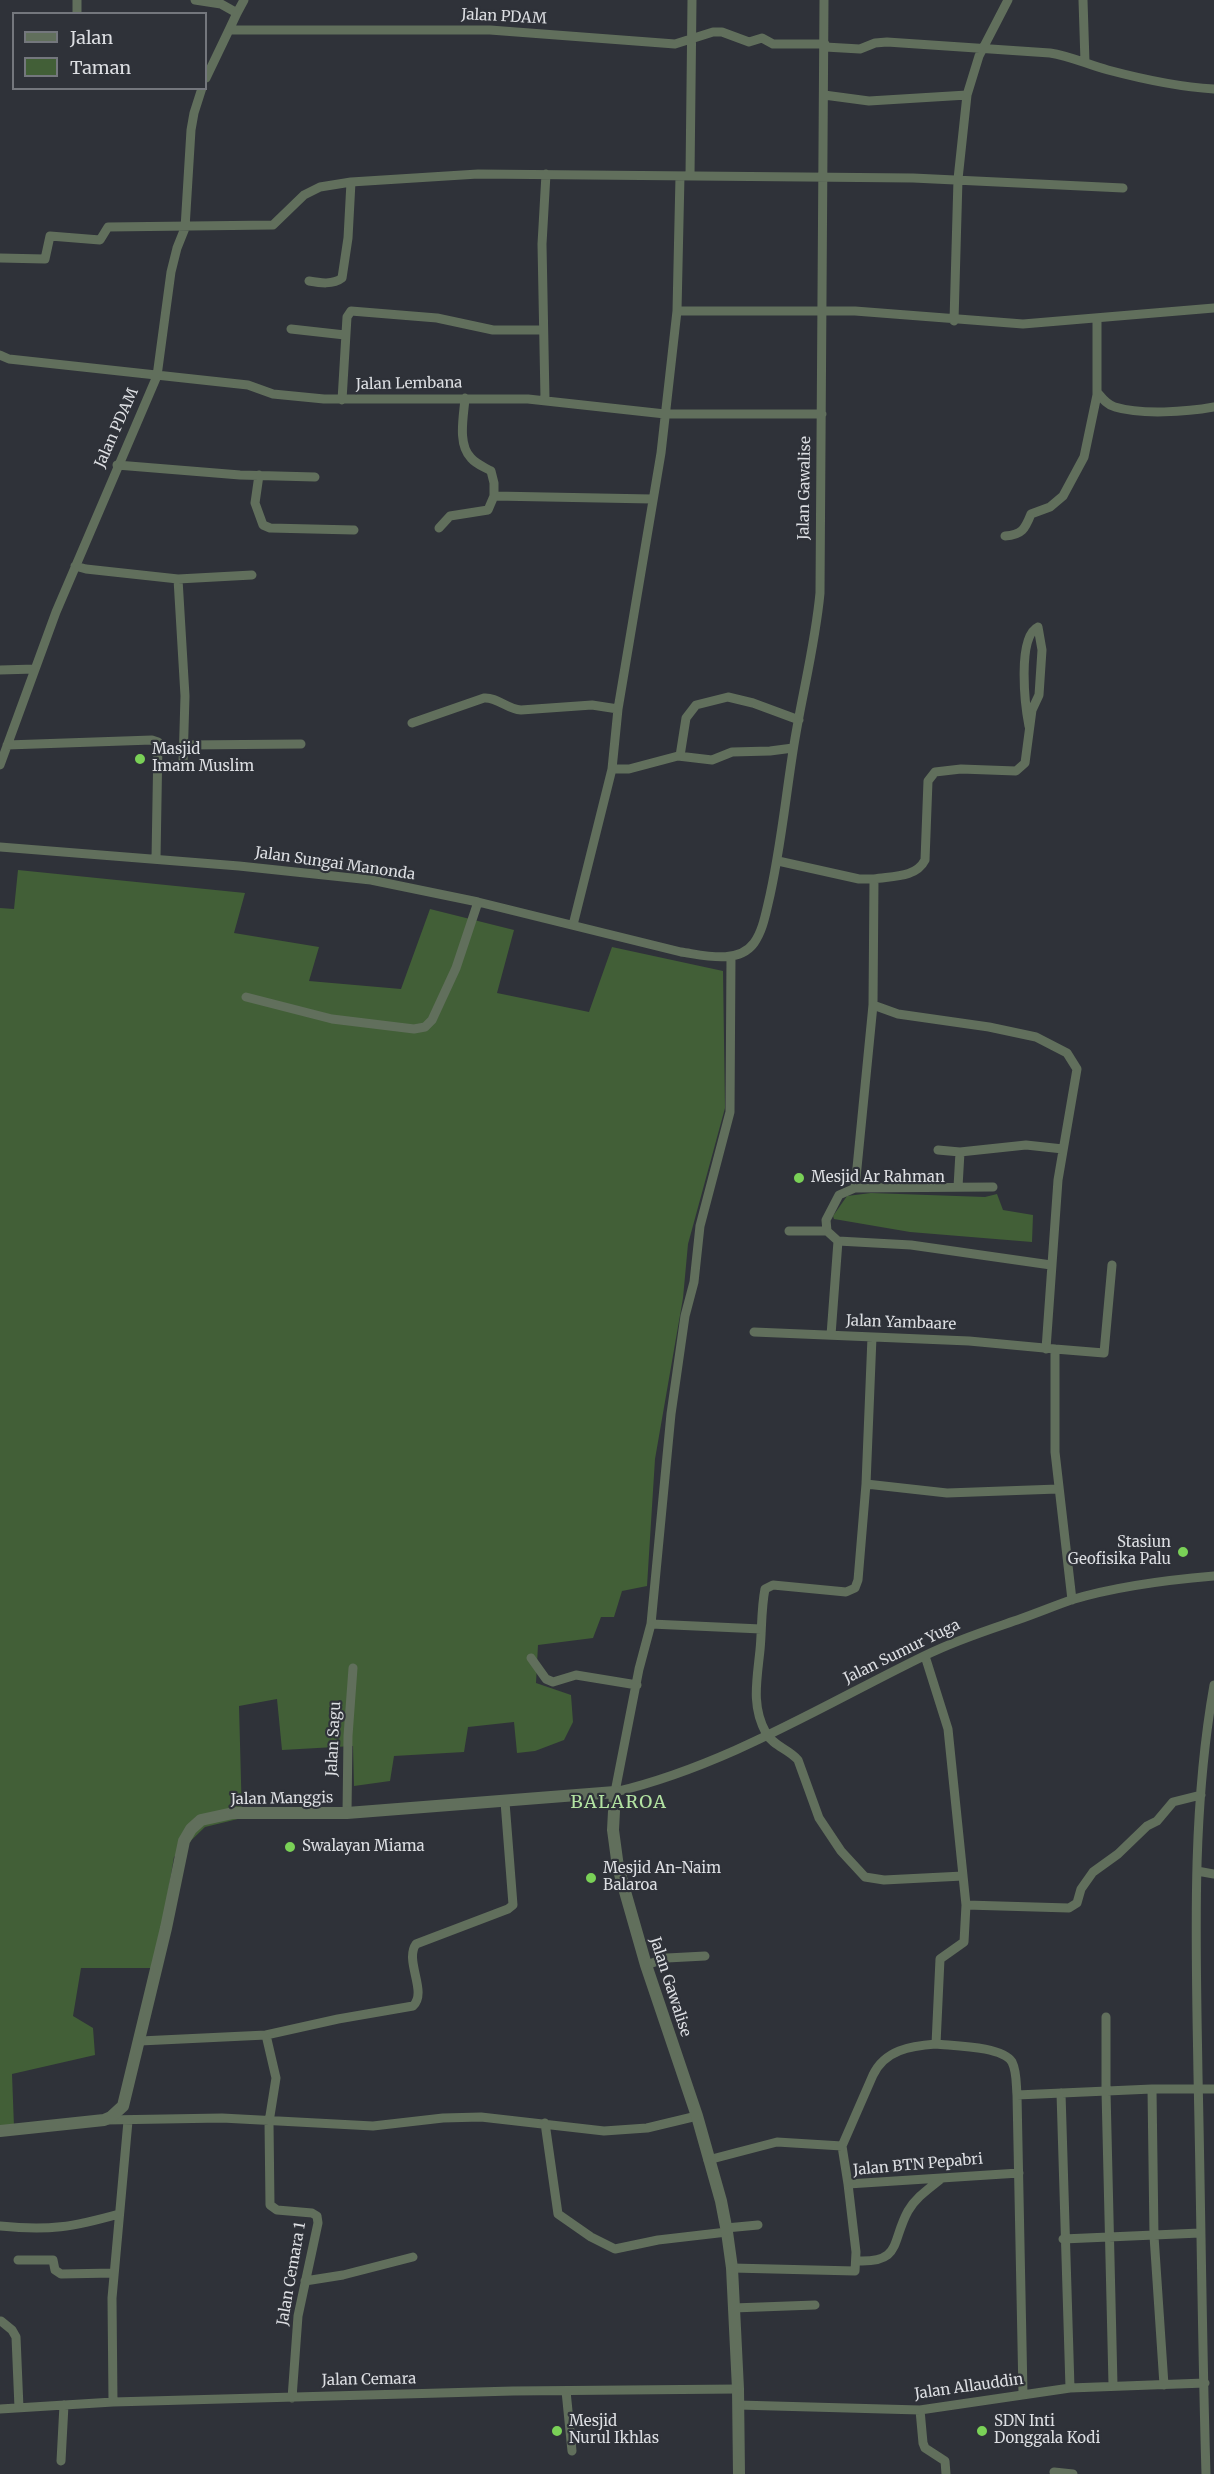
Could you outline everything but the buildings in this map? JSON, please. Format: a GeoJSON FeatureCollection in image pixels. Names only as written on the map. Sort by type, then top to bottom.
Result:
{"type":"FeatureCollection","features":[{"type":"Feature","properties":{"kind":"street"},"geometry":{"type":"LineString","coordinates":[[195,0],[221,4],[237,13]]}},
{"type":"Feature","properties":{"kind":"street"},"geometry":{"type":"LineString","coordinates":[[207,76],[244,0]]}},
{"type":"Feature","properties":{"kind":"street"},"geometry":{"type":"LineString","coordinates":[[573,925],[612,769],[618,709],[665,414],[677,311],[692,0]]}},
{"type":"Feature","properties":{"kind":"street","name":"Jalan Gawalise"},"geometry":{"type":"LineString","coordinates":[[740,2474],[732,2268],[727,2230],[697,2116],[646,1965],[616,1856],[613,1830],[615,1792],[651,1624],[671,1414],[685,1316],[694,1282],[700,1226],[730,1112],[731,956],[744,952],[754,944],[763,925],[778,861],[793,747],[819,610],[824,0]]}},
{"type":"Feature","properties":{"kind":"street"},"geometry":{"type":"LineString","coordinates":[[954,321],[958,180],[967,95],[984,47],[1008,0]]}},
{"type":"Feature","properties":{"kind":"street"},"geometry":{"type":"LineString","coordinates":[[1083,0],[1085,62]]}},
{"type":"Feature","properties":{"kind":"street","name":"Jalan PDAM"},"geometry":{"type":"LineString","coordinates":[[229,30],[490,30],[675,44],[706,33],[717,32],[749,42],[762,38],[775,44],[860,49],[882,42],[984,47],[1056,54],[1108,70],[1152,80],[1214,89]]}},
{"type":"Feature","properties":{"kind":"street","name":"Jalan PDAM"},"geometry":{"type":"LineString","coordinates":[[0,765],[75,566],[157,376],[171,272],[177,248],[194,112],[201,90]]}},
{"type":"Feature","properties":{"kind":"street"},"geometry":{"type":"LineString","coordinates":[[824,94],[869,101],[967,95]]}},
{"type":"Feature","properties":{"kind":"street"},"geometry":{"type":"LineString","coordinates":[[0,258],[45,259],[50,236],[100,240],[107,228],[273,225],[309,191],[351,182],[478,174],[823,177],[958,180],[1123,188]]}},
{"type":"Feature","properties":{"kind":"street"},"geometry":{"type":"LineString","coordinates":[[545,399],[542,244],[546,174]]}},
{"type":"Feature","properties":{"kind":"street"},"geometry":{"type":"LineString","coordinates":[[309,281],[323,283],[339,281],[342,278],[348,237],[351,182]]}},
{"type":"Feature","properties":{"kind":"street"},"geometry":{"type":"LineString","coordinates":[[677,311],[823,310],[873,312],[954,321],[1023,324],[1214,308]]}},
{"type":"Feature","properties":{"kind":"street"},"geometry":{"type":"LineString","coordinates":[[342,400],[345,335],[348,313],[353,311],[437,318],[493,330],[543,330]]}},
{"type":"Feature","properties":{"kind":"street"},"geometry":{"type":"LineString","coordinates":[[1005,536],[1016,536],[1025,530],[1031,514],[1050,507],[1064,496],[1084,457],[1097,392],[1097,318]]}},
{"type":"Feature","properties":{"kind":"street"},"geometry":{"type":"LineString","coordinates":[[291,329],[345,335]]}},
{"type":"Feature","properties":{"kind":"street","name":"Jalan Lembana"},"geometry":{"type":"LineString","coordinates":[[0,355],[9,359],[248,385],[277,394],[342,400],[545,399],[665,414],[822,414]]}},
{"type":"Feature","properties":{"kind":"street"},"geometry":{"type":"LineString","coordinates":[[1097,392],[1114,407],[1129,409],[1187,412],[1214,407]]}},
{"type":"Feature","properties":{"kind":"street"},"geometry":{"type":"LineString","coordinates":[[440,528],[450,516],[488,510],[494,496],[491,471],[472,460],[466,452],[463,438],[465,398]]}},
{"type":"Feature","properties":{"kind":"street"},"geometry":{"type":"LineString","coordinates":[[117,465],[315,477]]}},
{"type":"Feature","properties":{"kind":"street"},"geometry":{"type":"LineString","coordinates":[[259,475],[255,503],[263,525],[270,528],[354,530]]}},
{"type":"Feature","properties":{"kind":"street"},"geometry":{"type":"LineString","coordinates":[[494,496],[652,499]]}},
{"type":"Feature","properties":{"kind":"street"},"geometry":{"type":"LineString","coordinates":[[75,566],[178,579],[252,575]]}},
{"type":"Feature","properties":{"kind":"street"},"geometry":{"type":"LineString","coordinates":[[158,766],[182,765],[185,745],[185,696],[178,579]]}},
{"type":"Feature","properties":{"kind":"street"},"geometry":{"type":"LineString","coordinates":[[778,861],[859,879],[911,873],[921,868],[925,860],[928,781],[935,772],[962,769],[1016,771],[1025,763],[1032,710],[1039,695],[1042,650],[1038,627],[1030,634],[1027,648],[1024,702],[1029,726]]}},
{"type":"Feature","properties":{"kind":"street"},"geometry":{"type":"LineString","coordinates":[[0,670],[35,669]]}},
{"type":"Feature","properties":{"kind":"street"},"geometry":{"type":"LineString","coordinates":[[680,756],[686,718],[696,705],[728,697],[753,703],[799,720]]}},
{"type":"Feature","properties":{"kind":"street"},"geometry":{"type":"LineString","coordinates":[[412,723],[484,698],[492,698],[515,709],[592,705],[618,709]]}},
{"type":"Feature","properties":{"kind":"street"},"geometry":{"type":"LineString","coordinates":[[0,731],[12,734]]}},
{"type":"Feature","properties":{"kind":"street"},"geometry":{"type":"LineString","coordinates":[[7,745],[154,740],[158,742],[156,859]]}},
{"type":"Feature","properties":{"kind":"street"},"geometry":{"type":"LineString","coordinates":[[185,745],[301,744]]}},
{"type":"Feature","properties":{"kind":"street"},"geometry":{"type":"LineString","coordinates":[[612,769],[629,769],[680,756],[712,760],[732,753],[793,747]]}},
{"type":"Feature","properties":{"kind":"street","name":"Jalan Sungai Manonda"},"geometry":{"type":"LineString","coordinates":[[0,847],[156,859],[370,880],[478,902],[681,952],[715,957],[731,956]]}},
{"type":"Feature","properties":{"kind":"street"},"geometry":{"type":"LineString","coordinates":[[855,1188],[873,1005],[874,879]]}},
{"type":"Feature","properties":{"kind":"street"},"geometry":{"type":"LineString","coordinates":[[246,998],[332,1018],[414,1029],[425,1027],[432,1020],[456,968],[478,902]]}},
{"type":"Feature","properties":{"kind":"street"},"geometry":{"type":"LineString","coordinates":[[873,1005],[898,1014],[989,1027],[1036,1037],[1067,1053],[1077,1069],[1064,1149],[1051,1265],[1054,1439],[1072,1600]]}},
{"type":"Feature","properties":{"kind":"street"},"geometry":{"type":"LineString","coordinates":[[938,1150],[960,1152],[1026,1145],[1064,1149]]}},
{"type":"Feature","properties":{"kind":"street"},"geometry":{"type":"LineString","coordinates":[[958,1187],[960,1152]]}},
{"type":"Feature","properties":{"kind":"street"},"geometry":{"type":"LineString","coordinates":[[993,1187],[855,1188],[839,1194],[826,1220],[827,1231],[838,1241],[911,1245],[1051,1265]]}},
{"type":"Feature","properties":{"kind":"street"},"geometry":{"type":"LineString","coordinates":[[789,1232],[827,1231]]}},
{"type":"Feature","properties":{"kind":"street"},"geometry":{"type":"LineString","coordinates":[[831,1335],[838,1241]]}},
{"type":"Feature","properties":{"kind":"street","name":"Jalan Yambaare"},"geometry":{"type":"LineString","coordinates":[[754,1332],[969,1341],[1104,1353],[1112,1265]]}},
{"type":"Feature","properties":{"kind":"street"},"geometry":{"type":"LineString","coordinates":[[872,1337],[866,1484],[858,1580],[855,1588],[846,1592],[771,1585],[765,1589],[755,1697],[767,1735],[774,1742],[792,1752],[798,1760],[819,1818],[841,1851],[865,1877],[884,1880],[963,1876]]}},
{"type":"Feature","properties":{"kind":"street"},"geometry":{"type":"LineString","coordinates":[[866,1484],[947,1493],[1058,1489]]}},
{"type":"Feature","properties":{"kind":"street","name":"Jalan Sumur Yuga"},"geometry":{"type":"LineString","coordinates":[[615,1792],[669,1777],[767,1735],[958,1641],[1072,1600],[1146,1584],[1214,1576]]}},
{"type":"Feature","properties":{"kind":"street"},"geometry":{"type":"LineString","coordinates":[[651,1624],[761,1629]]}},
{"type":"Feature","properties":{"kind":"street"},"geometry":{"type":"LineString","coordinates":[[925,1656],[948,1729],[966,1905],[964,1942],[945,1955],[939,1963],[936,2044]]}},
{"type":"Feature","properties":{"kind":"street"},"geometry":{"type":"LineString","coordinates":[[531,1658],[546,1679],[553,1682],[576,1675],[637,1685]]}},
{"type":"Feature","properties":{"kind":"street","name":"Jalan Sagu"},"geometry":{"type":"LineString","coordinates":[[347,1813],[348,1736],[353,1668]]}},
{"type":"Feature","properties":{"kind":"street"},"geometry":{"type":"LineString","coordinates":[[1206,2474],[1196,1951],[1201,1795],[1214,1685]]}},
{"type":"Feature","properties":{"kind":"street","name":"Jalan Manggis"},"geometry":{"type":"LineString","coordinates":[[104,2120],[123,2106],[140,2041],[184,1842],[191,1829],[201,1820],[233,1813],[347,1813],[615,1792]]}},
{"type":"Feature","properties":{"kind":"street"},"geometry":{"type":"LineString","coordinates":[[966,1905],[1069,1908],[1077,1903],[1081,1889],[1093,1872],[1118,1854],[1147,1826],[1157,1821],[1173,1802],[1201,1795]]}},
{"type":"Feature","properties":{"kind":"street"},"geometry":{"type":"LineString","coordinates":[[140,2041],[266,2035],[416,2004],[418,1997],[412,1952],[416,1944],[508,1909],[513,1905],[505,1802]]}},
{"type":"Feature","properties":{"kind":"street"},"geometry":{"type":"LineString","coordinates":[[1197,1871],[1214,1874]]}},
{"type":"Feature","properties":{"kind":"street"},"geometry":{"type":"LineString","coordinates":[[646,1965],[668,1958],[705,1956]]}},
{"type":"Feature","properties":{"kind":"street"},"geometry":{"type":"LineString","coordinates":[[1106,2017],[1113,2385]]}},
{"type":"Feature","properties":{"kind":"street"},"geometry":{"type":"LineString","coordinates":[[266,2035],[276,2078],[269,2122]]}},
{"type":"Feature","properties":{"kind":"street"},"geometry":{"type":"LineString","coordinates":[[848,2184],[842,2146],[850,2123],[864,2098],[878,2064],[886,2057],[916,2045],[936,2044],[983,2049],[1011,2061],[1016,2076],[1017,2095],[1023,2394]]}},
{"type":"Feature","properties":{"kind":"street"},"geometry":{"type":"LineString","coordinates":[[1152,2089],[1154,2236],[1164,2385]]}},
{"type":"Feature","properties":{"kind":"street"},"geometry":{"type":"LineString","coordinates":[[1017,2095],[1152,2089],[1214,2089]]}},
{"type":"Feature","properties":{"kind":"street"},"geometry":{"type":"LineString","coordinates":[[1060,2093],[1070,2388]]}},
{"type":"Feature","properties":{"kind":"street"},"geometry":{"type":"LineString","coordinates":[[0,2131],[104,2120],[222,2118],[373,2126],[443,2118],[481,2117],[545,2123],[575,2129],[628,2130],[667,2125],[697,2116]]}},
{"type":"Feature","properties":{"kind":"street"},"geometry":{"type":"LineString","coordinates":[[113,2402],[112,2298],[128,2121]]}},
{"type":"Feature","properties":{"kind":"street","name":"Jalan Cemara 1"},"geometry":{"type":"LineString","coordinates":[[269,2122],[270,2205],[277,2210],[312,2213],[317,2216],[318,2223],[298,2316],[292,2398]]}},
{"type":"Feature","properties":{"kind":"street"},"geometry":{"type":"LineString","coordinates":[[545,2123],[558,2214],[611,2248],[619,2249],[658,2240],[758,2225]]}},
{"type":"Feature","properties":{"kind":"street"},"geometry":{"type":"LineString","coordinates":[[708,2160],[777,2142],[842,2146]]}},
{"type":"Feature","properties":{"kind":"street","name":"Jalan BTN Pepabri"},"geometry":{"type":"LineString","coordinates":[[856,2261],[848,2184],[1019,2173]]}},
{"type":"Feature","properties":{"kind":"street"},"geometry":{"type":"LineString","coordinates":[[732,2268],[789,2268],[853,2272],[856,2268],[856,2261],[882,2260],[890,2253],[909,2210],[922,2193],[942,2178]]}},
{"type":"Feature","properties":{"kind":"street"},"geometry":{"type":"LineString","coordinates":[[0,2226],[31,2229],[64,2228],[119,2214]]}},
{"type":"Feature","properties":{"kind":"street"},"geometry":{"type":"LineString","coordinates":[[1064,2239],[1200,2233]]}},
{"type":"Feature","properties":{"kind":"street"},"geometry":{"type":"LineString","coordinates":[[305,2281],[343,2276],[413,2257]]}},
{"type":"Feature","properties":{"kind":"street"},"geometry":{"type":"LineString","coordinates":[[18,2260],[53,2260],[55,2270],[61,2274],[114,2273]]}},
{"type":"Feature","properties":{"kind":"street"},"geometry":{"type":"LineString","coordinates":[[733,2308],[815,2305]]}},
{"type":"Feature","properties":{"kind":"street"},"geometry":{"type":"LineString","coordinates":[[1,2321],[12,2330],[16,2337],[19,2408]]}},
{"type":"Feature","properties":{"kind":"street","name":"Jalan Allauddin"},"geometry":{"type":"LineString","coordinates":[[738,2405],[920,2410],[1070,2388],[1205,2383]]}},
{"type":"Feature","properties":{"kind":"street","name":"Jalan Cemara"},"geometry":{"type":"LineString","coordinates":[[0,2409],[113,2402],[738,2389]]}},
{"type":"Feature","properties":{"kind":"street"},"geometry":{"type":"LineString","coordinates":[[567,2391],[572,2451]]}},
{"type":"Feature","properties":{"kind":"street"},"geometry":{"type":"LineString","coordinates":[[61,2461],[64,2405]]}},
{"type":"Feature","properties":{"kind":"street"},"geometry":{"type":"LineString","coordinates":[[920,2410],[922,2443],[925,2448],[941,2456],[945,2461],[946,2474]]}},
{"type":"Feature","properties":{"kind":"street"},"geometry":{"type":"LineString","coordinates":[[1054,2472],[1073,2474]]}},
{"type":"Feature","properties":{"kind":"green space"},"geometry":{"type":"Polygon","coordinates":[[[18,870],[245,893],[234,933],[319,947],[309,981],[401,989],[430,909],[514,930],[497,993],[589,1012],[612,947],[723,971],[725,1108],[688,1244],[683,1298],[655,1459],[647,1586],[622,1591],[614,1617],[601,1617],[593,1638],[538,1645],[536,1683],[571,1695],[573,1722],[564,1740],[535,1751],[517,1753],[514,1722],[468,1727],[464,1752],[394,1756],[390,1781],[354,1786],[353,1746],[282,1750],[277,1699],[239,1706],[242,1818],[205,1827],[174,1857],[155,1968],[81,1968],[73,2016],[93,2028],[95,2055],[12,2074],[14,2127],[0,2132],[0,908],[14,909],[18,870]]]}},
{"type":"Feature","properties":{"kind":"green space"},"geometry":{"type":"Polygon","coordinates":[[[871,1193],[985,1197],[997,1194],[1003,1210],[1033,1215],[1032,1242],[910,1232],[834,1219],[833,1216],[847,1196],[871,1193]]]}},
{"type":"Feature","properties":{"kind":"place","name":"Masjid Imam Muslim"},"geometry":{"type":"Point","coordinates":[140,759]}},
{"type":"Feature","properties":{"kind":"place","name":"Mesjid Ar Rahman"},"geometry":{"type":"Point","coordinates":[799,1178]}},
{"type":"Feature","properties":{"kind":"place","name":"Stasiun Geofisika Palu"},"geometry":{"type":"Point","coordinates":[1183,1552]}},
{"type":"Feature","properties":{"kind":"place","name":"Swalayan Miama"},"geometry":{"type":"Point","coordinates":[290,1847]}},
{"type":"Feature","properties":{"kind":"place","name":"Mesjid An-Naim Balaroa"},"geometry":{"type":"Point","coordinates":[591,1878]}},
{"type":"Feature","properties":{"kind":"place","name":"Mesjid Nurul Ikhlas"},"geometry":{"type":"Point","coordinates":[557,2431]}},
{"type":"Feature","properties":{"kind":"place","name":"SDN Inti Donggala Kodi"},"geometry":{"type":"Point","coordinates":[982,2431]}},
{"type":"Feature","properties":{"kind":"district","name":"BALAROA"},"geometry":{"type":"Point","coordinates":[619,1803]}}]}
